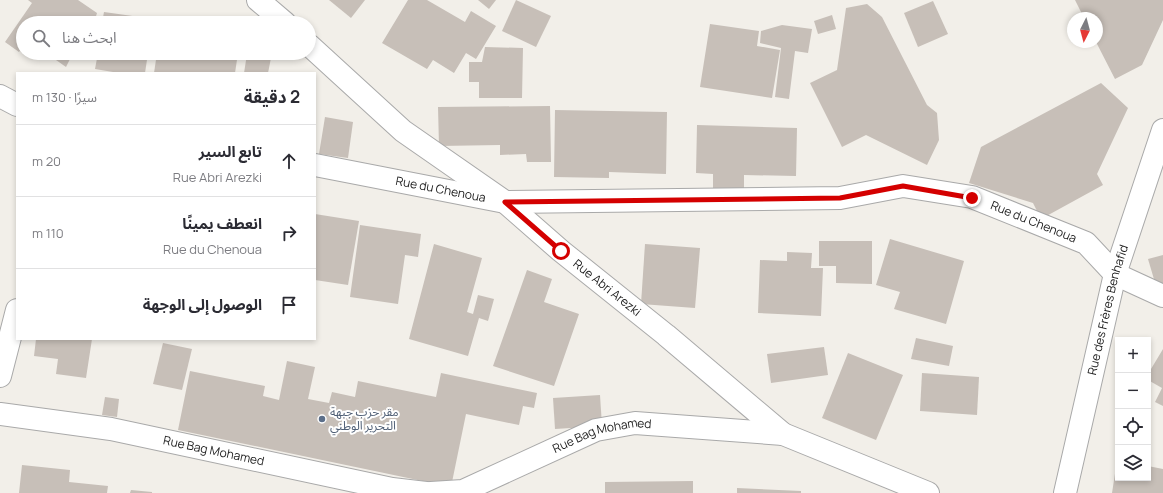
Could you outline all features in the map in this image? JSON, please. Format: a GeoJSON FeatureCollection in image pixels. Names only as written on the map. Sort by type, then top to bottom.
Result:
{"type":"FeatureCollection","features":[{"type":"Feature","properties":{"kind":"street"},"geometry":{"type":"LineString","coordinates":[[258,0],[277,16]]}},
{"type":"Feature","properties":{"kind":"street","name":"Rue Abri Arezki"},"geometry":{"type":"LineString","coordinates":[[316,51],[403,131],[505,202],[561,251],[666,335],[783,434],[928,493]]}},
{"type":"Feature","properties":{"kind":"street"},"geometry":{"type":"LineString","coordinates":[[0,96],[16,105]]}},
{"type":"Feature","properties":{"kind":"street","name":"Rue des Frères Benhafid"},"geometry":{"type":"LineString","coordinates":[[1065,493],[1115,274],[1163,130]]}},
{"type":"Feature","properties":{"kind":"street","name":"Rue du Chenoua"},"geometry":{"type":"LineString","coordinates":[[316,165],[505,202],[840,198],[903,186],[972,198],[1086,243],[1115,274],[1163,296]]}},
{"type":"Feature","properties":{"kind":"street"},"geometry":{"type":"LineString","coordinates":[[0,376],[16,314]]}},
{"type":"Feature","properties":{"kind":"street","name":"Rue Bag Mohamed"},"geometry":{"type":"LineString","coordinates":[[0,414],[111,429],[392,489],[426,493]]}},
{"type":"Feature","properties":{"kind":"street","name":"Rue Bag Mohamed"},"geometry":{"type":"LineString","coordinates":[[431,493],[464,491],[596,430],[635,423],[783,434]]}},
{"type":"Feature","properties":{"kind":"building"},"geometry":{"type":"Polygon","coordinates":[[[28,0],[78,0],[97,13],[96,16],[23,16],[32,3],[28,0]]]}},
{"type":"Feature","properties":{"kind":"building"},"geometry":{"type":"Polygon","coordinates":[[[329,0],[365,0],[351,18],[329,0]]]}},
{"type":"Feature","properties":{"kind":"building"},"geometry":{"type":"Polygon","coordinates":[[[408,0],[427,0],[465,22],[471,11],[496,26],[476,59],[466,53],[454,73],[433,60],[427,69],[382,43],[408,0]]]}},
{"type":"Feature","properties":{"kind":"building"},"geometry":{"type":"Polygon","coordinates":[[[478,0],[496,0],[489,9],[478,0]]]}},
{"type":"Feature","properties":{"kind":"building"},"geometry":{"type":"Polygon","coordinates":[[[516,0],[551,16],[536,47],[502,31],[516,0]]]}},
{"type":"Feature","properties":{"kind":"building"},"geometry":{"type":"Polygon","coordinates":[[[1075,0],[1163,0],[1163,20],[1142,65],[1115,79],[1099,48],[1103,48],[1103,12],[1081,12],[1075,0]]]}},
{"type":"Feature","properties":{"kind":"building"},"geometry":{"type":"Polygon","coordinates":[[[933,1],[948,34],[918,47],[904,13],[933,1]]]}},
{"type":"Feature","properties":{"kind":"building"},"geometry":{"type":"Polygon","coordinates":[[[867,4],[882,17],[927,105],[937,113],[939,140],[927,165],[866,135],[842,147],[810,83],[837,70],[846,8],[867,4]]]}},
{"type":"Feature","properties":{"kind":"building"},"geometry":{"type":"Polygon","coordinates":[[[104,12],[133,16],[103,16],[104,12]]]}},
{"type":"Feature","properties":{"kind":"building"},"geometry":{"type":"Polygon","coordinates":[[[832,15],[836,29],[818,34],[814,21],[832,15]]]}},
{"type":"Feature","properties":{"kind":"building"},"geometry":{"type":"Polygon","coordinates":[[[710,24],[759,31],[757,46],[780,50],[772,98],[700,87],[710,24]]]}},
{"type":"Feature","properties":{"kind":"building"},"geometry":{"type":"Polygon","coordinates":[[[782,25],[812,29],[808,53],[795,51],[789,99],[775,97],[781,48],[760,43],[761,31],[782,25]]]}},
{"type":"Feature","properties":{"kind":"building"},"geometry":{"type":"Polygon","coordinates":[[[16,26],[16,50],[5,42],[16,26]]]}},
{"type":"Feature","properties":{"kind":"building"},"geometry":{"type":"Polygon","coordinates":[[[485,47],[523,48],[522,98],[479,98],[479,82],[469,82],[469,62],[482,62],[485,47]]]}},
{"type":"Feature","properties":{"kind":"building"},"geometry":{"type":"Polygon","coordinates":[[[56,60],[70,60],[66,67],[56,60]]]}},
{"type":"Feature","properties":{"kind":"building"},"geometry":{"type":"Polygon","coordinates":[[[97,60],[147,60],[145,72],[113,72],[95,69],[97,60]]]}},
{"type":"Feature","properties":{"kind":"building"},"geometry":{"type":"Polygon","coordinates":[[[156,60],[237,60],[235,72],[154,72],[156,60]]]}},
{"type":"Feature","properties":{"kind":"building"},"geometry":{"type":"Polygon","coordinates":[[[246,60],[271,60],[268,72],[244,72],[246,60]]]}},
{"type":"Feature","properties":{"kind":"building"},"geometry":{"type":"Polygon","coordinates":[[[1101,83],[1128,108],[1097,174],[1103,185],[1041,219],[1033,203],[969,183],[981,147],[1101,83]]]}},
{"type":"Feature","properties":{"kind":"building"},"geometry":{"type":"Polygon","coordinates":[[[550,106],[551,162],[527,162],[526,154],[500,155],[500,145],[439,146],[438,107],[550,106]]]}},
{"type":"Feature","properties":{"kind":"building"},"geometry":{"type":"Polygon","coordinates":[[[555,110],[667,112],[666,174],[609,172],[609,178],[554,177],[555,110]]]}},
{"type":"Feature","properties":{"kind":"building"},"geometry":{"type":"Polygon","coordinates":[[[325,117],[353,122],[348,158],[319,154],[325,117]]]}},
{"type":"Feature","properties":{"kind":"building"},"geometry":{"type":"Polygon","coordinates":[[[697,125],[797,128],[796,176],[744,175],[744,195],[713,195],[713,174],[696,173],[697,125]]]}},
{"type":"Feature","properties":{"kind":"building"},"geometry":{"type":"Polygon","coordinates":[[[316,214],[359,221],[348,285],[316,280],[316,214]]]}},
{"type":"Feature","properties":{"kind":"building"},"geometry":{"type":"Polygon","coordinates":[[[360,225],[421,234],[418,257],[405,255],[398,304],[350,297],[360,225]]]}},
{"type":"Feature","properties":{"kind":"building"},"geometry":{"type":"Polygon","coordinates":[[[890,239],[964,261],[946,324],[894,309],[900,292],[876,285],[890,239]]]}},
{"type":"Feature","properties":{"kind":"building"},"geometry":{"type":"Polygon","coordinates":[[[819,241],[872,241],[872,284],[836,283],[836,266],[819,266],[819,241]]]}},
{"type":"Feature","properties":{"kind":"building"},"geometry":{"type":"Polygon","coordinates":[[[434,244],[482,258],[467,312],[473,314],[478,295],[494,299],[488,321],[479,318],[468,356],[409,339],[434,244]]]}},
{"type":"Feature","properties":{"kind":"building"},"geometry":{"type":"Polygon","coordinates":[[[645,244],[700,248],[695,308],[641,304],[645,244]]]}},
{"type":"Feature","properties":{"kind":"building"},"geometry":{"type":"Polygon","coordinates":[[[787,252],[812,253],[811,268],[823,268],[821,316],[758,313],[760,260],[787,261],[787,252]]]}},
{"type":"Feature","properties":{"kind":"building"},"geometry":{"type":"Polygon","coordinates":[[[1163,255],[1163,284],[1156,286],[1148,259],[1163,255]]]}},
{"type":"Feature","properties":{"kind":"building"},"geometry":{"type":"Polygon","coordinates":[[[527,270],[552,279],[544,302],[579,314],[554,386],[493,366],[527,270]]]}},
{"type":"Feature","properties":{"kind":"building"},"geometry":{"type":"Polygon","coordinates":[[[916,338],[953,346],[949,366],[911,359],[916,338]]]}},
{"type":"Feature","properties":{"kind":"building"},"geometry":{"type":"Polygon","coordinates":[[[36,340],[92,340],[86,378],[56,374],[58,359],[34,356],[36,340]]]}},
{"type":"Feature","properties":{"kind":"building"},"geometry":{"type":"Polygon","coordinates":[[[163,343],[192,349],[182,390],[153,384],[163,343]]]}},
{"type":"Feature","properties":{"kind":"building"},"geometry":{"type":"Polygon","coordinates":[[[824,347],[828,375],[771,383],[767,354],[824,347]]]}},
{"type":"Feature","properties":{"kind":"building"},"geometry":{"type":"Polygon","coordinates":[[[1163,349],[1163,406],[1155,402],[1162,388],[1151,382],[1151,369],[1163,349]]]}},
{"type":"Feature","properties":{"kind":"building"},"geometry":{"type":"Polygon","coordinates":[[[848,353],[903,375],[876,440],[822,418],[848,353]]]}},
{"type":"Feature","properties":{"kind":"building","name":"مقر حزب جبهة التحرير الوطني"},"geometry":{"type":"Polygon","coordinates":[[[287,361],[315,367],[308,399],[329,403],[332,392],[355,397],[358,381],[436,397],[441,373],[537,393],[534,408],[523,406],[519,425],[466,414],[451,487],[178,430],[190,371],[265,386],[263,396],[279,400],[287,361]]]}},
{"type":"Feature","properties":{"kind":"building"},"geometry":{"type":"Polygon","coordinates":[[[922,373],[979,377],[977,415],[920,411],[922,373]]]}},
{"type":"Feature","properties":{"kind":"building"},"geometry":{"type":"Polygon","coordinates":[[[600,395],[602,426],[555,429],[553,398],[600,395]]]}},
{"type":"Feature","properties":{"kind":"building"},"geometry":{"type":"Polygon","coordinates":[[[105,397],[119,399],[117,417],[102,415],[105,397]]]}},
{"type":"Feature","properties":{"kind":"building"},"geometry":{"type":"Polygon","coordinates":[[[22,465],[70,470],[69,482],[108,486],[107,493],[19,493],[22,465]]]}},
{"type":"Feature","properties":{"kind":"building"},"geometry":{"type":"Polygon","coordinates":[[[1151,467],[1163,469],[1163,493],[1112,493],[1115,474],[1115,481],[1151,481],[1151,467]]]}},
{"type":"Feature","properties":{"kind":"building"},"geometry":{"type":"Polygon","coordinates":[[[693,481],[693,493],[605,493],[605,482],[693,481]]]}},
{"type":"Feature","properties":{"kind":"building"},"geometry":{"type":"Polygon","coordinates":[[[737,488],[801,491],[801,493],[737,493],[737,488]]]}},
{"type":"Feature","properties":{"kind":"building"},"geometry":{"type":"Polygon","coordinates":[[[131,490],[152,492],[152,493],[130,493],[131,490]]]}},
{"type":"Feature","properties":{"kind":"place","name":"مقر حزب جبهة التحرير الوطني"},"geometry":{"type":"Point","coordinates":[322,419]}},
{"type":"Feature","properties":{"kind":"route"},"geometry":{"type":"LineString","coordinates":[[561,251],[505,202],[840,198],[903,186],[972,198]]}}]}
